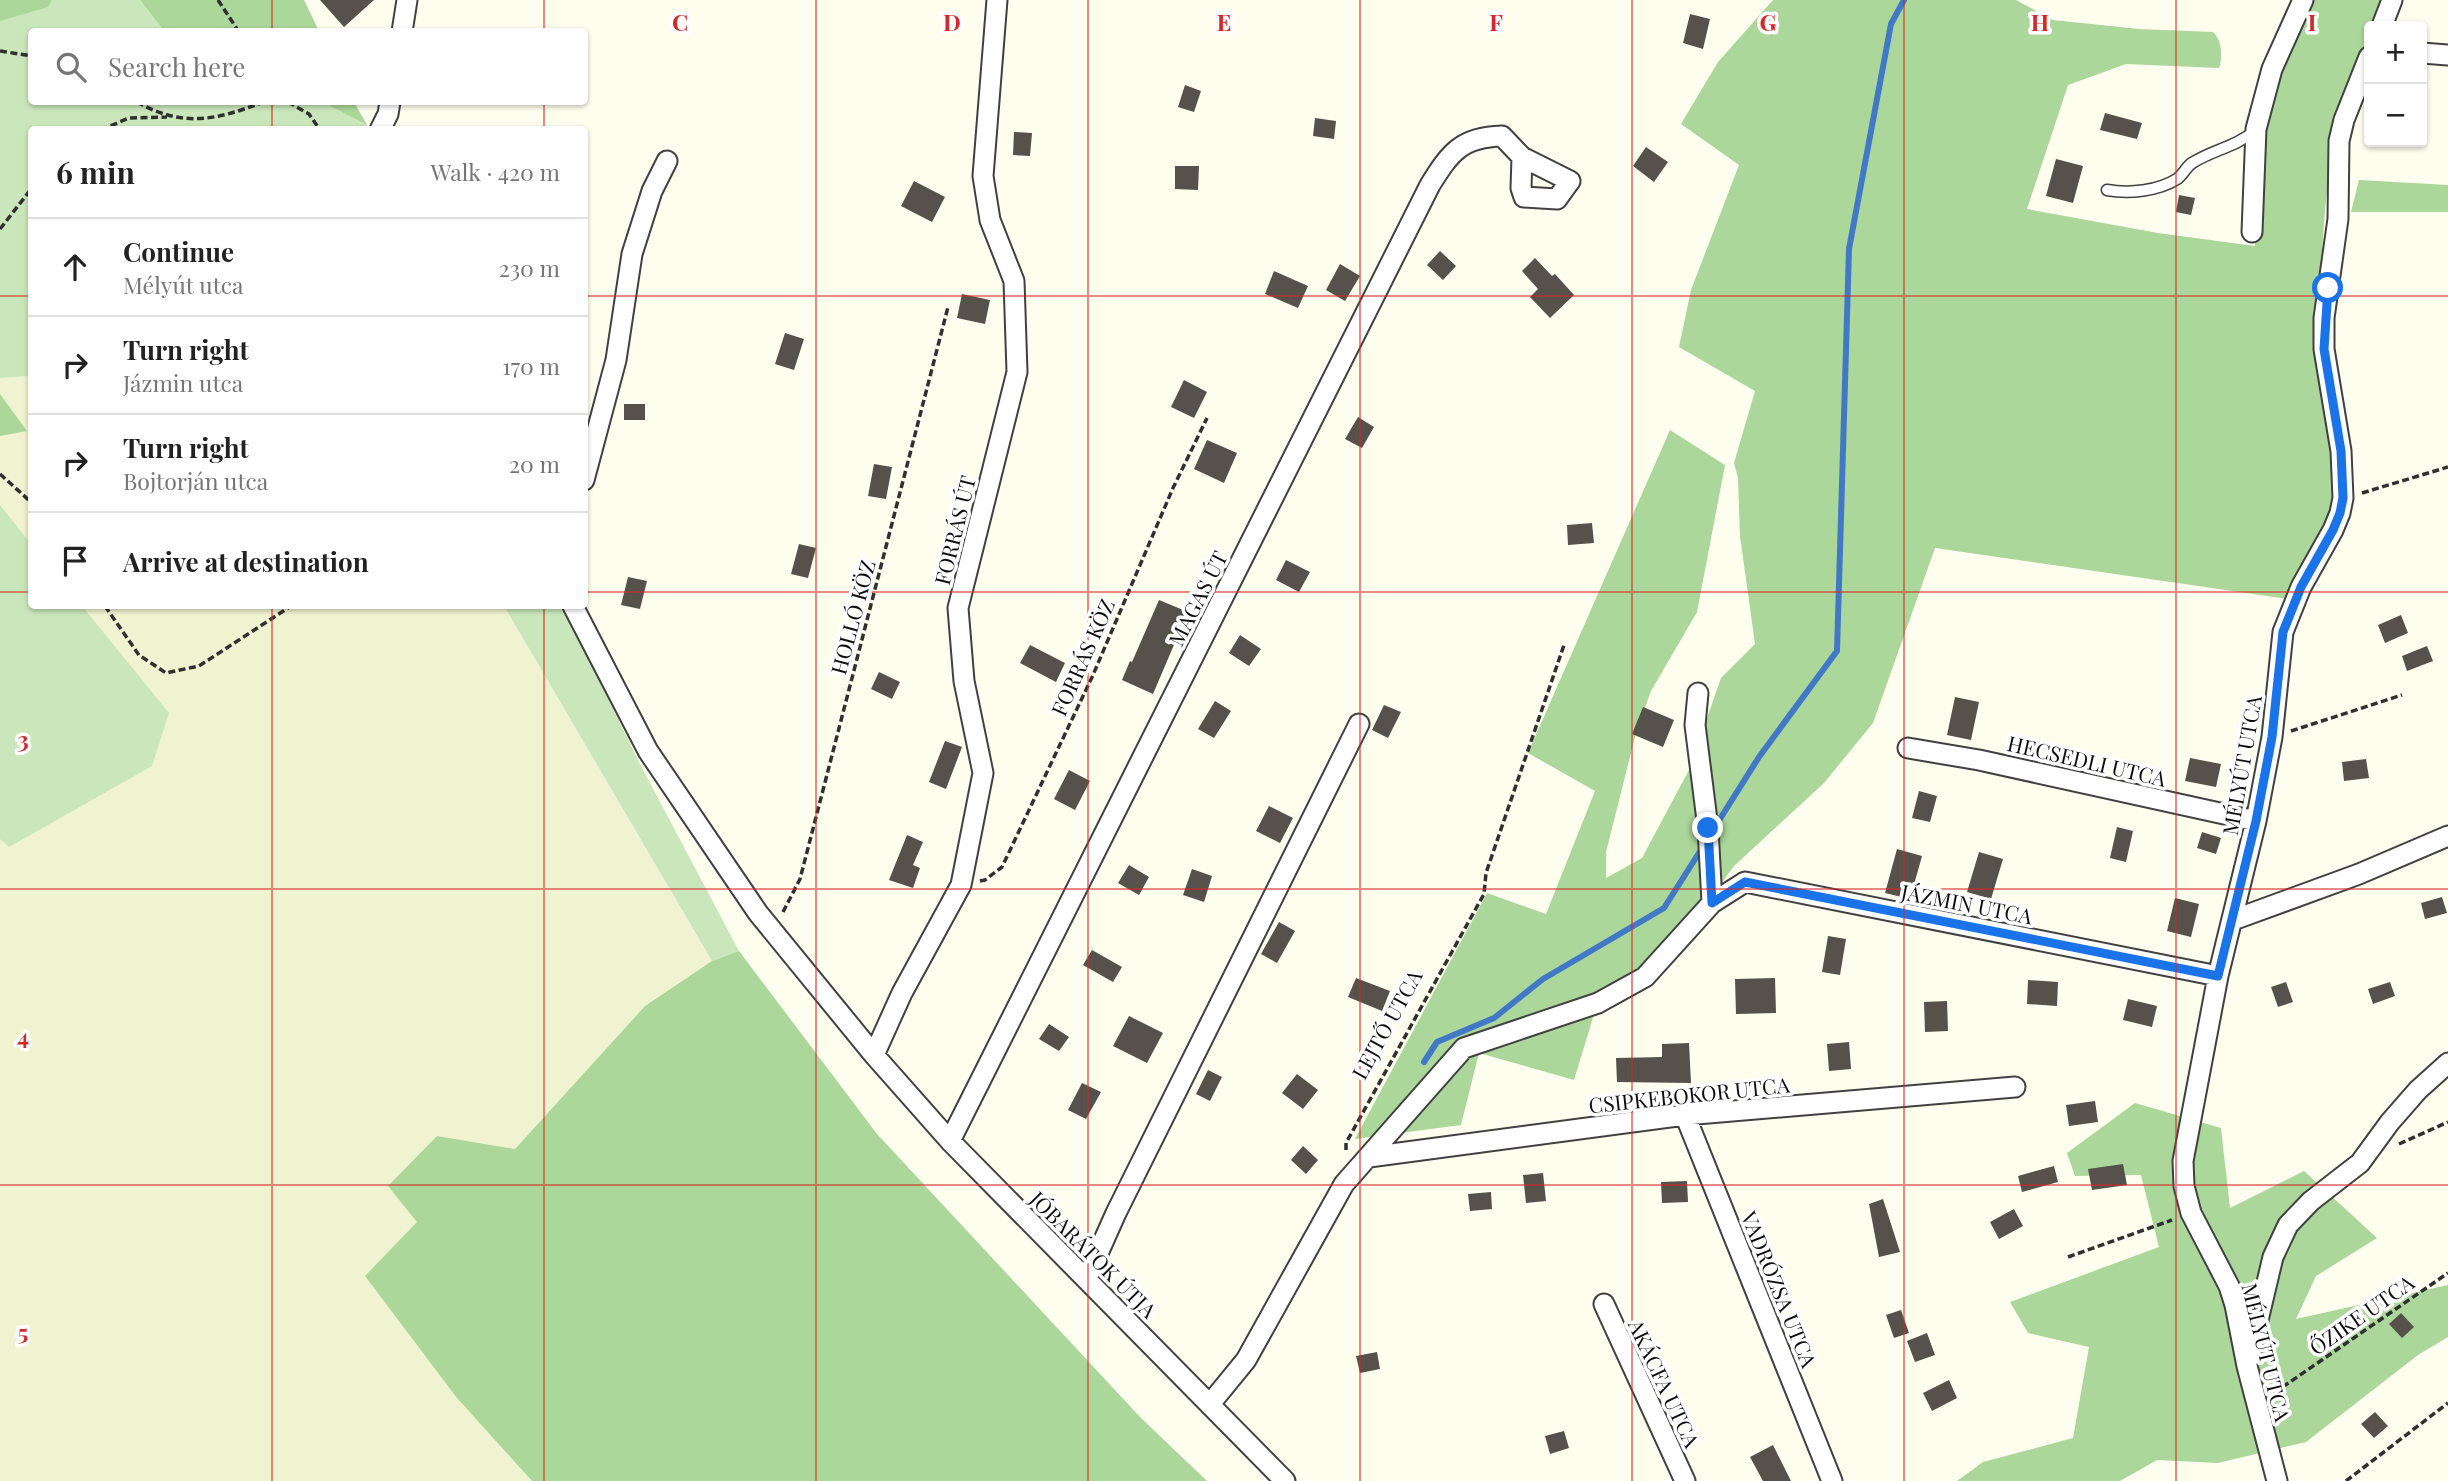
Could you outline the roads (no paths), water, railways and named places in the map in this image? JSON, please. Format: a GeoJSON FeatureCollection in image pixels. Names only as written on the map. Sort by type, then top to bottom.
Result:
{"type":"FeatureCollection","features":[{"type":"Feature","properties":{"kind":"street"},"geometry":{"type":"LineString","coordinates":[[403,28],[407,0]]}},
{"type":"Feature","properties":{"kind":"street","name":"FORRÁS ÚT"},"geometry":{"type":"LineString","coordinates":[[874,1055],[902,993],[961,885],[983,773],[964,681],[958,608],[1017,372],[1014,281],[990,220],[983,176],[997,0]]}},
{"type":"Feature","properties":{"kind":"street"},"geometry":{"type":"LineString","coordinates":[[2252,232],[2256,129],[2272,69],[2302,0]]}},
{"type":"Feature","properties":{"kind":"street"},"geometry":{"type":"LineString","coordinates":[[2384,21],[2392,0]]}},
{"type":"Feature","properties":{"kind":"street"},"geometry":{"type":"LineString","coordinates":[[2427,53],[2448,55]]}},
{"type":"Feature","properties":{"kind":"street","name":"MÉLYÚT UTCA"},"geometry":{"type":"LineString","coordinates":[[2277,1481],[2229,1286],[2199,1233],[2191,1213],[2184,1186],[2183,1161],[2218,976],[2256,821],[2272,737],[2283,632],[2301,587],[2333,530],[2343,498],[2341,451],[2324,349],[2324,318],[2338,219],[2339,141],[2344,120],[2364,70]]}},
{"type":"Feature","properties":{"kind":"street"},"geometry":{"type":"LineString","coordinates":[[382,126],[390,105]]}},
{"type":"Feature","properties":{"kind":"street","name":"MAGAS ÚT"},"geometry":{"type":"LineString","coordinates":[[950,1141],[1430,185],[1450,153],[1481,136],[1502,136],[1521,157]]}},
{"type":"Feature","properties":{"kind":"street"},"geometry":{"type":"LineString","coordinates":[[588,465],[616,360],[632,254],[652,191],[667,161]]}},
{"type":"Feature","properties":{"kind":"street","name":"JÓBARÁTOK ÚTJA"},"geometry":{"type":"LineString","coordinates":[[575,609],[648,751],[758,913],[774,929],[874,1055],[950,1141],[1285,1481]]}},
{"type":"Feature","properties":{"kind":"street"},"geometry":{"type":"LineString","coordinates":[[1698,693],[1695,725],[1708,828],[1712,903]]}},
{"type":"Feature","properties":{"kind":"street"},"geometry":{"type":"LineString","coordinates":[[1087,1278],[1122,1201],[1359,724]]}},
{"type":"Feature","properties":{"kind":"street","name":"HECSEDLI UTCA"},"geometry":{"type":"LineString","coordinates":[[1908,748],[1979,760],[2256,821]]}},
{"type":"Feature","properties":{"kind":"street"},"geometry":{"type":"LineString","coordinates":[[2233,919],[2359,874],[2448,836]]}},
{"type":"Feature","properties":{"kind":"street","name":"JÁZMIN UTCA"},"geometry":{"type":"LineString","coordinates":[[1210,1404],[1246,1360],[1344,1184],[1464,1048],[1598,1003],[1645,977],[1712,903],[1745,882],[2218,976]]}},
{"type":"Feature","properties":{"kind":"street"},"geometry":{"type":"LineString","coordinates":[[2247,1366],[2273,1256],[2288,1226],[2311,1201],[2360,1163],[2418,1090],[2448,1063]]}},
{"type":"Feature","properties":{"kind":"street","name":"CSIPKEBOKOR UTCA"},"geometry":{"type":"LineString","coordinates":[[1369,1157],[1685,1115],[2015,1087]]}},
{"type":"Feature","properties":{"kind":"street","name":"VADRÓZSA UTCA"},"geometry":{"type":"LineString","coordinates":[[1685,1115],[1832,1481]]}},
{"type":"Feature","properties":{"kind":"street","name":"AKÁCFA UTCA"},"geometry":{"type":"LineString","coordinates":[[1604,1304],[1685,1481]]}},
{"type":"Feature","properties":{"kind":"lane"},"geometry":{"type":"LineString","coordinates":[[2107,190],[2121,193],[2142,192],[2178,179],[2191,163],[2242,142],[2256,129]]}},
{"type":"Feature","properties":{"kind":"waterway"},"geometry":{"type":"LineString","coordinates":[[1713,830],[1759,757],[1837,651],[1849,249],[1891,24],[1904,0]]}},
{"type":"Feature","properties":{"kind":"waterway"},"geometry":{"type":"LineString","coordinates":[[1424,1062],[1437,1042],[1494,1018],[1543,979],[1664,908],[1704,845]]}}]}
